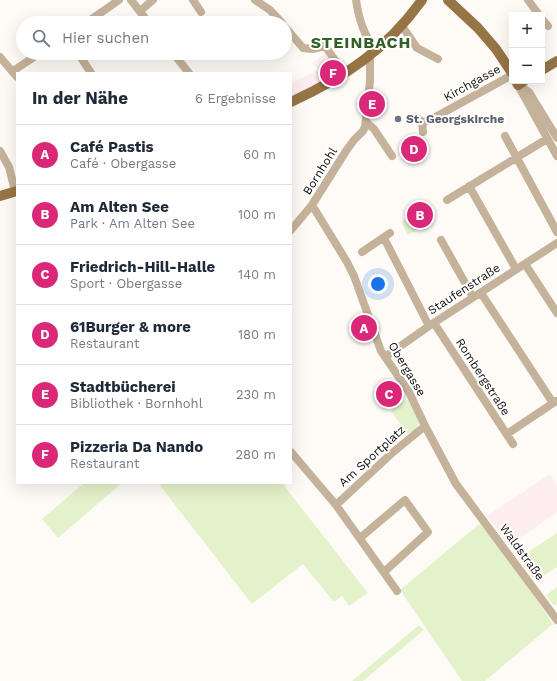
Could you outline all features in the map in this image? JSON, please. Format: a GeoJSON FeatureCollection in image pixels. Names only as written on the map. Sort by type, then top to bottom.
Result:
{"type":"FeatureCollection","features":[{"type":"Feature","properties":{"kind":"main road"},"geometry":{"type":"LineString","coordinates":[[292,101],[344,73],[373,54],[402,26],[422,0]]}},
{"type":"Feature","properties":{"kind":"main road"},"geometry":{"type":"LineString","coordinates":[[448,0],[478,28],[496,49],[509,69]]}},
{"type":"Feature","properties":{"kind":"main road"},"geometry":{"type":"LineString","coordinates":[[545,68],[557,61]]}},
{"type":"Feature","properties":{"kind":"main road"},"geometry":{"type":"LineString","coordinates":[[0,196],[16,191]]}},
{"type":"Feature","properties":{"kind":"street"},"geometry":{"type":"LineString","coordinates":[[96,16],[119,0]]}},
{"type":"Feature","properties":{"kind":"street"},"geometry":{"type":"LineString","coordinates":[[130,0],[143,16]]}},
{"type":"Feature","properties":{"kind":"street"},"geometry":{"type":"LineString","coordinates":[[140,12],[153,0]]}},
{"type":"Feature","properties":{"kind":"street"},"geometry":{"type":"LineString","coordinates":[[193,0],[201,12]]}},
{"type":"Feature","properties":{"kind":"street"},"geometry":{"type":"LineString","coordinates":[[255,0],[270,10],[276,16]]}},
{"type":"Feature","properties":{"kind":"street"},"geometry":{"type":"LineString","coordinates":[[356,0],[364,34],[373,54]]}},
{"type":"Feature","properties":{"kind":"street"},"geometry":{"type":"LineString","coordinates":[[528,0],[537,12]]}},
{"type":"Feature","properties":{"kind":"street"},"geometry":{"type":"LineString","coordinates":[[545,22],[548,26]]}},
{"type":"Feature","properties":{"kind":"street"},"geometry":{"type":"LineString","coordinates":[[402,26],[417,48],[438,59]]}},
{"type":"Feature","properties":{"kind":"street"},"geometry":{"type":"LineString","coordinates":[[292,35],[303,48],[312,49],[325,46],[344,73]]}},
{"type":"Feature","properties":{"kind":"street","name":"Bornhohl"},"geometry":{"type":"LineString","coordinates":[[292,229],[312,206],[346,150],[363,131],[366,122],[373,54]]}},
{"type":"Feature","properties":{"kind":"street"},"geometry":{"type":"LineString","coordinates":[[0,57],[15,74]]}},
{"type":"Feature","properties":{"kind":"street"},"geometry":{"type":"LineString","coordinates":[[17,72],[32,60]]}},
{"type":"Feature","properties":{"kind":"street"},"geometry":{"type":"LineString","coordinates":[[83,60],[90,72]]}},
{"type":"Feature","properties":{"kind":"street"},"geometry":{"type":"LineString","coordinates":[[179,60],[188,72]]}},
{"type":"Feature","properties":{"kind":"street","name":"Kirchgasse"},"geometry":{"type":"LineString","coordinates":[[423,132],[419,119],[428,121],[509,76]]}},
{"type":"Feature","properties":{"kind":"street"},"geometry":{"type":"LineString","coordinates":[[521,84],[557,156]]}},
{"type":"Feature","properties":{"kind":"street"},"geometry":{"type":"LineString","coordinates":[[522,84],[529,92],[557,138]]}},
{"type":"Feature","properties":{"kind":"street"},"geometry":{"type":"LineString","coordinates":[[366,122],[374,129],[392,156]]}},
{"type":"Feature","properties":{"kind":"street"},"geometry":{"type":"LineString","coordinates":[[505,136],[557,232]]}},
{"type":"Feature","properties":{"kind":"street"},"geometry":{"type":"LineString","coordinates":[[447,200],[548,139]]}},
{"type":"Feature","properties":{"kind":"street"},"geometry":{"type":"LineString","coordinates":[[0,151],[9,168],[16,191]]}},
{"type":"Feature","properties":{"kind":"street"},"geometry":{"type":"LineString","coordinates":[[469,186],[516,269]]}},
{"type":"Feature","properties":{"kind":"street","name":"Obergasse"},"geometry":{"type":"LineString","coordinates":[[312,206],[347,262],[354,276],[378,344],[385,357],[409,392],[425,426],[456,484],[482,518]]}},
{"type":"Feature","properties":{"kind":"street","name":"Rombergstraße"},"geometry":{"type":"LineString","coordinates":[[362,252],[387,236],[431,324],[507,434],[512,444]]}},
{"type":"Feature","properties":{"kind":"street"},"geometry":{"type":"LineString","coordinates":[[441,240],[473,298]]}},
{"type":"Feature","properties":{"kind":"street","name":"Staufenstraße"},"geometry":{"type":"LineString","coordinates":[[385,357],[431,324],[557,243]]}},
{"type":"Feature","properties":{"kind":"street"},"geometry":{"type":"LineString","coordinates":[[525,264],[557,313]]}},
{"type":"Feature","properties":{"kind":"street"},"geometry":{"type":"LineString","coordinates":[[481,293],[555,402],[507,434]]}},
{"type":"Feature","properties":{"kind":"street","name":"Am Sportplatz"},"geometry":{"type":"LineString","coordinates":[[336,505],[397,448],[425,426]]}},
{"type":"Feature","properties":{"kind":"street"},"geometry":{"type":"LineString","coordinates":[[292,453],[336,505],[397,591]]}},
{"type":"Feature","properties":{"kind":"street"},"geometry":{"type":"LineString","coordinates":[[360,538],[405,500],[428,532],[384,572]]}},
{"type":"Feature","properties":{"kind":"street","name":"Waldstraße"},"geometry":{"type":"LineString","coordinates":[[482,518],[557,620]]}},
{"type":"Feature","properties":{"kind":"shaded area"},"geometry":{"type":"Polygon","coordinates":[[[328,50],[344,73],[292,99],[292,83],[319,70],[313,63],[328,50]]]}},
{"type":"Feature","properties":{"kind":"shaded area"},"geometry":{"type":"Polygon","coordinates":[[[550,474],[557,485],[557,512],[509,546],[487,516],[550,474]]]}},
{"type":"Feature","properties":{"kind":"green space"},"geometry":{"type":"Polygon","coordinates":[[[424,208],[431,222],[408,235],[401,222],[424,208]]]}},
{"type":"Feature","properties":{"kind":"green space"},"geometry":{"type":"Polygon","coordinates":[[[408,400],[419,423],[415,430],[407,434],[391,411],[408,400]]]}},
{"type":"Feature","properties":{"kind":"green space"},"geometry":{"type":"Polygon","coordinates":[[[83,484],[121,484],[58,538],[42,519],[83,484]]]}},
{"type":"Feature","properties":{"kind":"green space"},"geometry":{"type":"Polygon","coordinates":[[[159,484],[283,484],[368,593],[349,606],[342,596],[334,602],[303,564],[252,604],[159,484]]]}},
{"type":"Feature","properties":{"kind":"green space"},"geometry":{"type":"Polygon","coordinates":[[[484,523],[553,624],[485,681],[462,681],[400,590],[478,525],[484,523]]]}},
{"type":"Feature","properties":{"kind":"green space"},"geometry":{"type":"Polygon","coordinates":[[[557,533],[557,567],[535,581],[519,558],[557,533]]]}},
{"type":"Feature","properties":{"kind":"green space"},"geometry":{"type":"Polygon","coordinates":[[[557,587],[557,604],[554,606],[546,595],[557,587]]]}},
{"type":"Feature","properties":{"kind":"green space"},"geometry":{"type":"Polygon","coordinates":[[[419,625],[424,630],[363,681],[352,681],[419,625]]]}},
{"type":"Feature","properties":{"kind":"place","name":"Pizzeria Da Nando"},"geometry":{"type":"Point","coordinates":[333,73]}},
{"type":"Feature","properties":{"kind":"place","name":"Stadtbücherei"},"geometry":{"type":"Point","coordinates":[372,104]}},
{"type":"Feature","properties":{"kind":"place","name":"St. Georgskirche"},"geometry":{"type":"Point","coordinates":[398,119]}},
{"type":"Feature","properties":{"kind":"place","name":"61Burger & more"},"geometry":{"type":"Point","coordinates":[414,149]}},
{"type":"Feature","properties":{"kind":"place","name":"Am Alten See"},"geometry":{"type":"Point","coordinates":[420,215]}},
{"type":"Feature","properties":{"kind":"place","name":"Café Pastis"},"geometry":{"type":"Point","coordinates":[364,328]}},
{"type":"Feature","properties":{"kind":"place","name":"Friedrich-Hill-Halle"},"geometry":{"type":"Point","coordinates":[389,394]}},
{"type":"Feature","properties":{"kind":"district","name":"STEINBACH"},"geometry":{"type":"Point","coordinates":[361,42]}}]}
